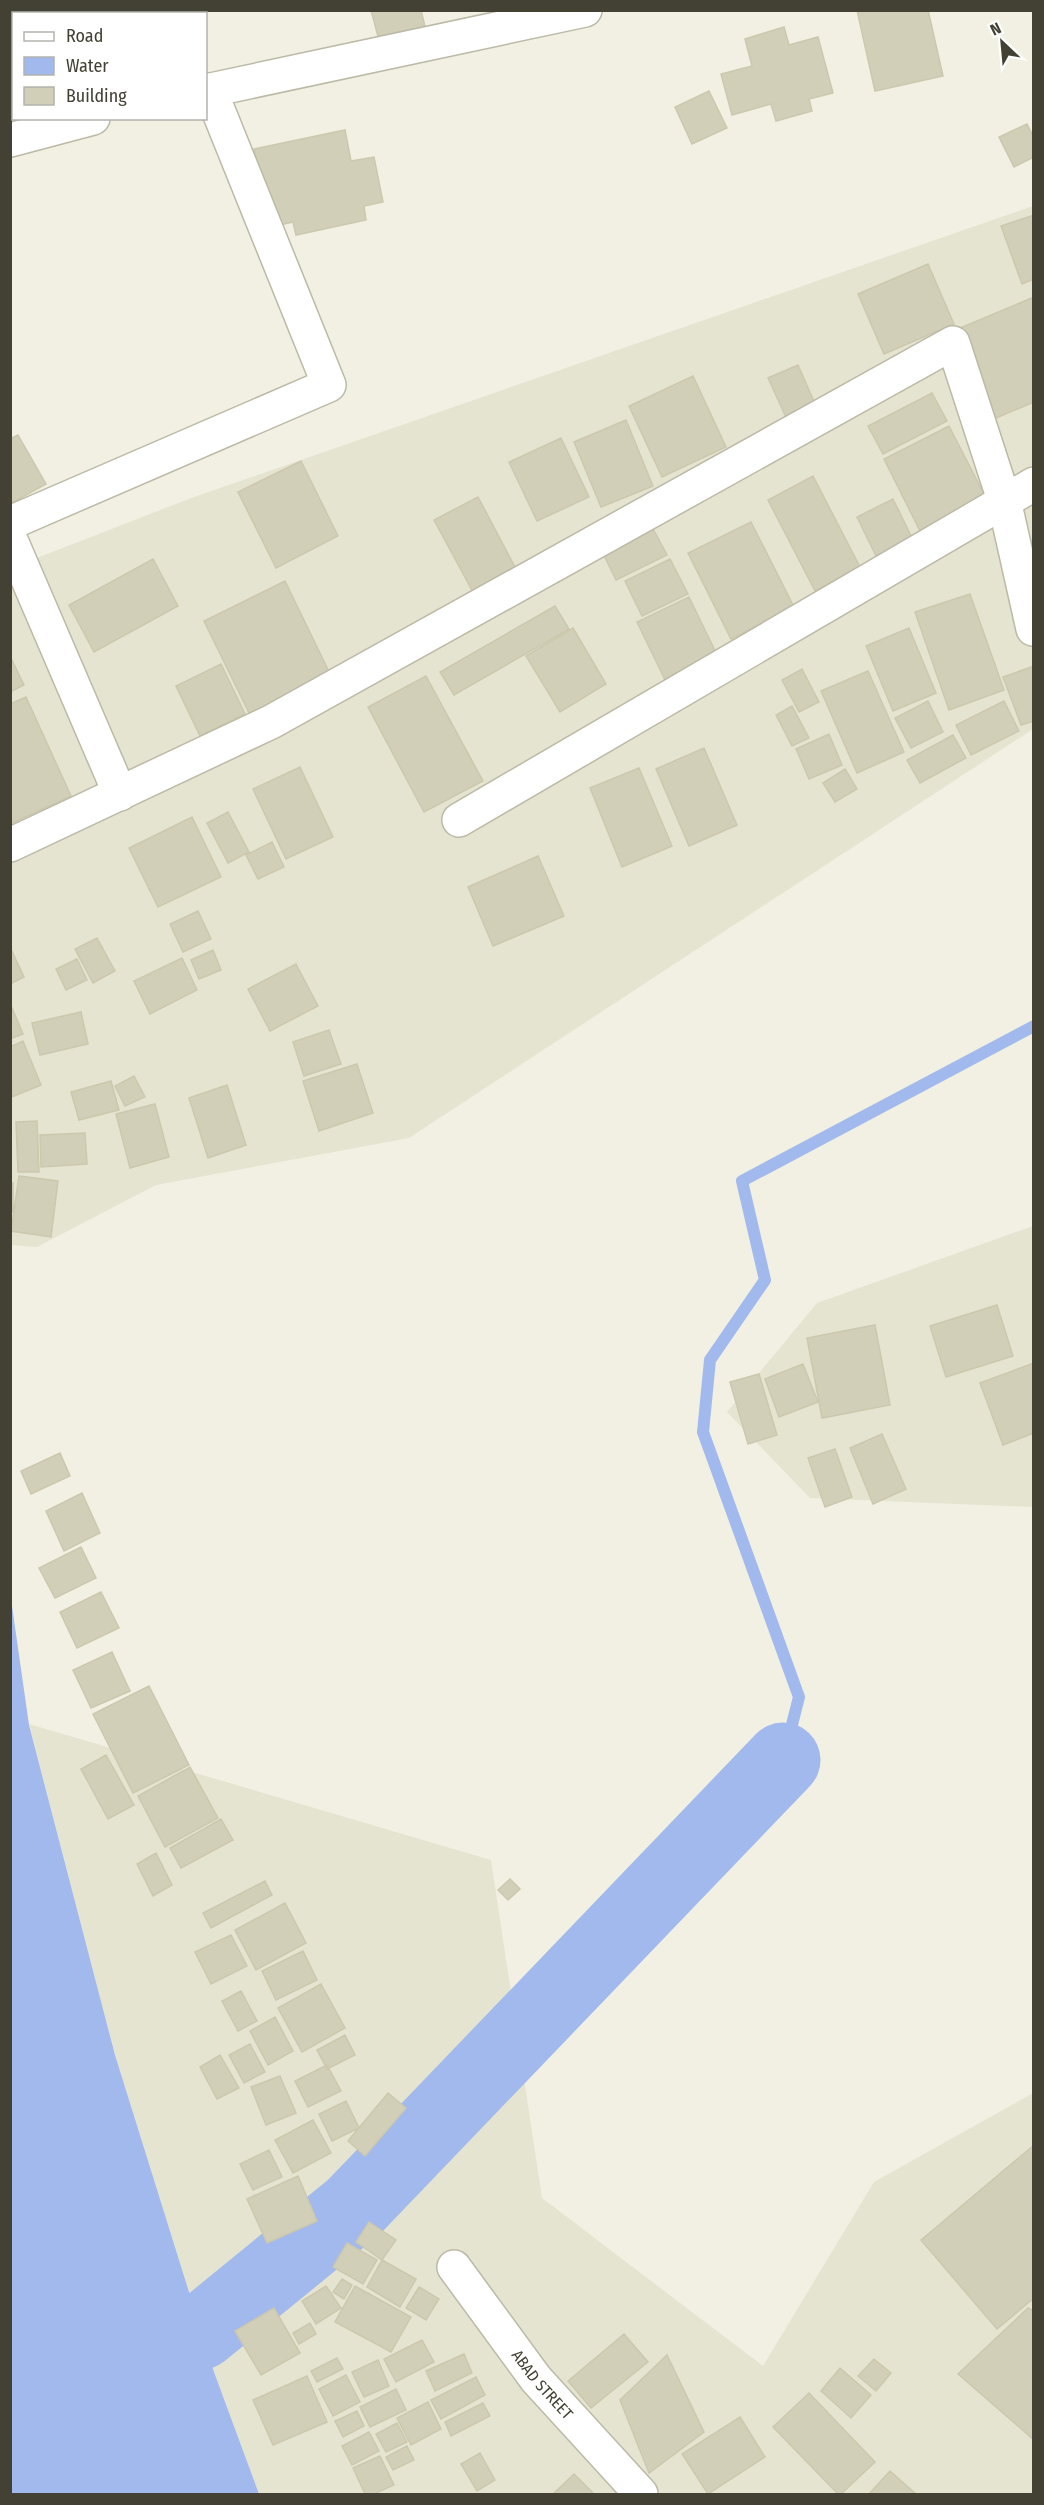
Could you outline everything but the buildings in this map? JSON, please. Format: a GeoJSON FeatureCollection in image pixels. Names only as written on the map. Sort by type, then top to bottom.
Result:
{"type":"FeatureCollection","features":[{"type":"Feature","properties":{"kind":"street"},"geometry":{"type":"LineString","coordinates":[[10,523],[329,385],[208,91],[585,10]]}},
{"type":"Feature","properties":{"kind":"street"},"geometry":{"type":"LineString","coordinates":[[10,140],[85,120]]}},
{"type":"Feature","properties":{"kind":"street"},"geometry":{"type":"LineString","coordinates":[[10,845],[271,722],[953,343],[1004,500],[1033,629]]}},
{"type":"Feature","properties":{"kind":"street"},"geometry":{"type":"LineString","coordinates":[[459,820],[1034,484]]}},
{"type":"Feature","properties":{"kind":"street"},"geometry":{"type":"LineString","coordinates":[[10,538],[120,794]]}},
{"type":"Feature","properties":{"kind":"street","name":"ABAD STREET"},"geometry":{"type":"LineString","coordinates":[[454,2267],[536,2379],[641,2494]]}},
{"type":"Feature","properties":{"kind":"shaded area"},"geometry":{"type":"Polygon","coordinates":[[[1033,206],[1033,729],[409,1138],[156,1185],[37,1247],[11,1245],[11,568],[194,497],[1033,206]]]}},
{"type":"Feature","properties":{"kind":"shaded area"},"geometry":{"type":"Polygon","coordinates":[[[1033,1226],[1033,1507],[810,1498],[727,1412],[817,1303],[1033,1226]]]}},
{"type":"Feature","properties":{"kind":"shaded area"},"geometry":{"type":"Polygon","coordinates":[[[29,1724],[491,1860],[542,2198],[763,2366],[874,2182],[1033,2093],[1033,2494],[259,2494],[214,2372],[115,2055],[29,1724]]]}},
{"type":"Feature","properties":{"kind":"water"},"geometry":{"type":"Polygon","coordinates":[[[10,1592],[29,1725],[115,2055],[214,2372],[259,2494],[11,2494],[10,1592]]]}},
{"type":"Feature","properties":{"kind":"waterway"},"geometry":{"type":"LineString","coordinates":[[783,1760],[799,1697],[703,1432],[710,1360],[765,1280],[742,1181],[1034,1026]]}},
{"type":"Feature","properties":{"kind":"waterway"},"geometry":{"type":"LineString","coordinates":[[201,2332],[354,2207],[783,1760]]}}]}
